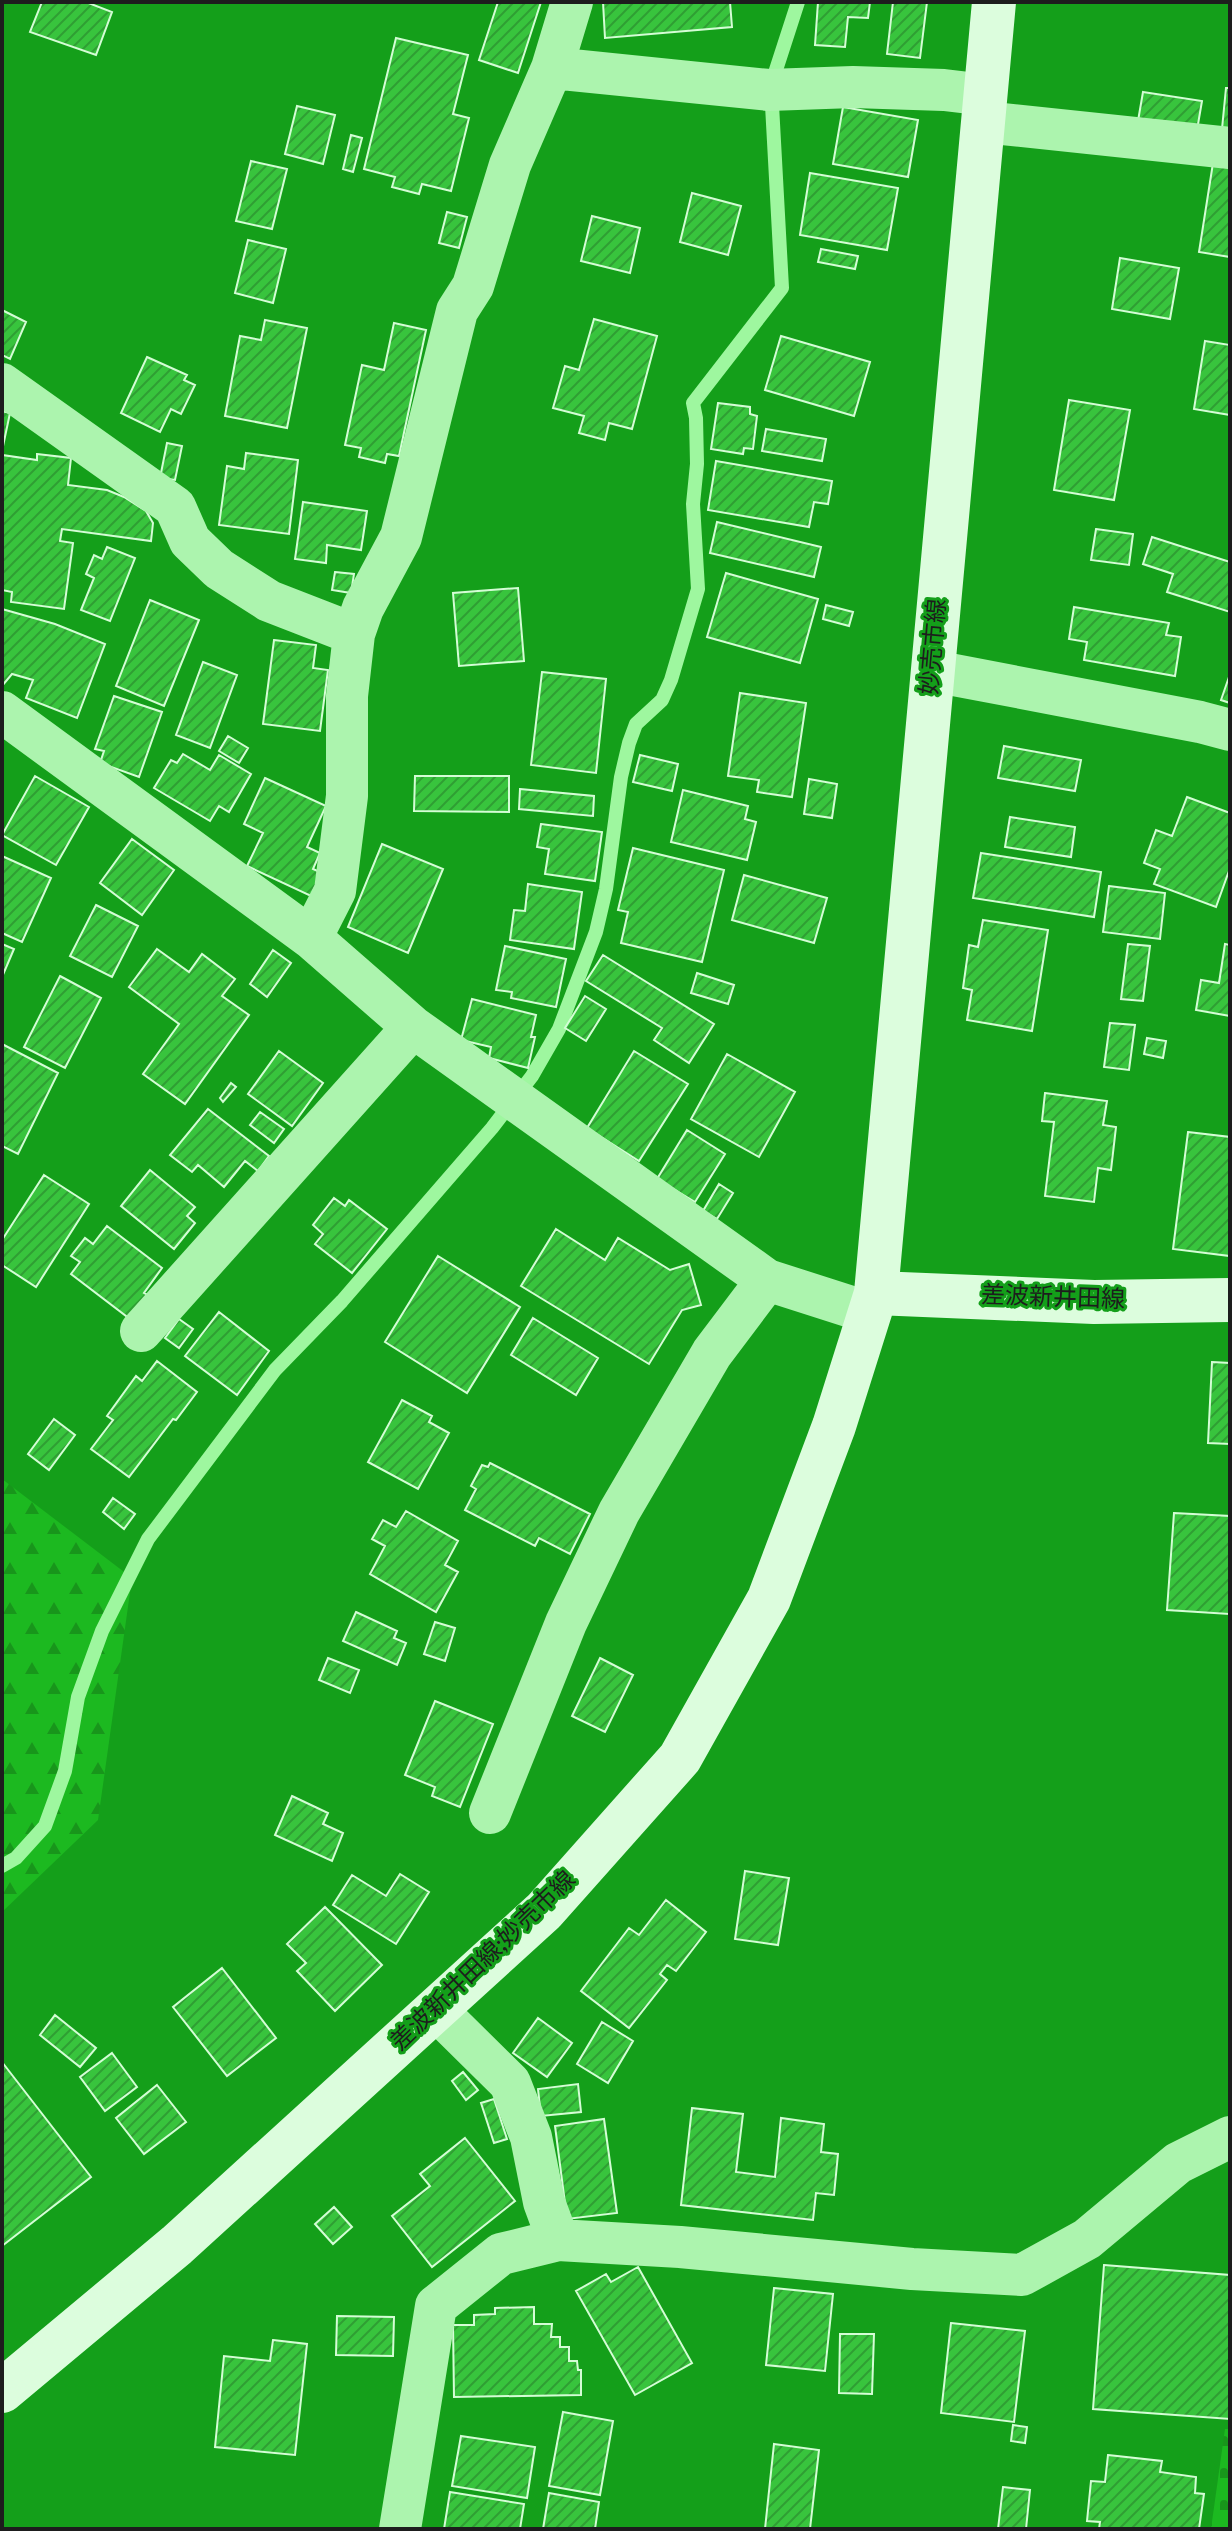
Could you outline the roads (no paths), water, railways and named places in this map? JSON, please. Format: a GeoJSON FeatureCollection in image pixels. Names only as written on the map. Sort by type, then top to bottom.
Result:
{"type":"FeatureCollection","features":[{"type":"Feature","properties":{"kind":"main road","name":"妙売市線"},"geometry":{"type":"LineString","coordinates":[[873,1303],[994,2]]}},
{"type":"Feature","properties":{"kind":"main road","name":"差波新井田線"},"geometry":{"type":"LineString","coordinates":[[873,1303],[1230,1300]]}},
{"type":"Feature","properties":{"kind":"main road","name":"差波新井田線;妙売市線"},"geometry":{"type":"LineString","coordinates":[[2,2391],[177,2245],[544,1911],[680,1758],[769,1599],[834,1426],[873,1303]]}},
{"type":"Feature","properties":{"kind":"street"},"geometry":{"type":"LineString","coordinates":[[311,938],[335,891],[347,796],[347,696],[354,634],[363,608],[401,537],[457,311],[473,286],[510,165],[552,68],[572,2]]}},
{"type":"Feature","properties":{"kind":"street"},"geometry":{"type":"LineString","coordinates":[[552,68],[769,90],[853,87],[944,90],[984,108],[1230,148]]}},
{"type":"Feature","properties":{"kind":"street"},"geometry":{"type":"LineString","coordinates":[[2,384],[175,507],[190,541],[219,569],[269,601],[354,634]]}},
{"type":"Feature","properties":{"kind":"street"},"geometry":{"type":"LineString","coordinates":[[933,671],[1230,730]]}},
{"type":"Feature","properties":{"kind":"street"},"geometry":{"type":"LineString","coordinates":[[2,712],[311,938],[413,1027],[767,1280],[873,1303]]}},
{"type":"Feature","properties":{"kind":"street"},"geometry":{"type":"LineString","coordinates":[[141,1331],[413,1027]]}},
{"type":"Feature","properties":{"kind":"street"},"geometry":{"type":"LineString","coordinates":[[490,1813],[566,1623],[619,1512],[712,1353],[767,1280]]}},
{"type":"Feature","properties":{"kind":"street"},"geometry":{"type":"LineString","coordinates":[[436,2010],[510,2083],[531,2137],[544,2202],[558,2240]]}},
{"type":"Feature","properties":{"kind":"street"},"geometry":{"type":"LineString","coordinates":[[400,2529],[436,2306],[501,2254],[558,2240],[1022,2275],[1087,2239],[1178,2163],[1230,2137]]}},
{"type":"Feature","properties":{"kind":"waterway"},"geometry":{"type":"LineString","coordinates":[[2,1866],[16,1858],[45,1826],[65,1771],[78,1697],[102,1631],[148,1539],[275,1370],[342,1301],[492,1128],[532,1076],[559,1029],[596,932],[606,889],[621,777],[629,743],[636,724],[662,700],[671,680],[698,589],[693,504],[697,464],[693,403],[782,288],[772,105],[775,73],[798,2]]}}]}
